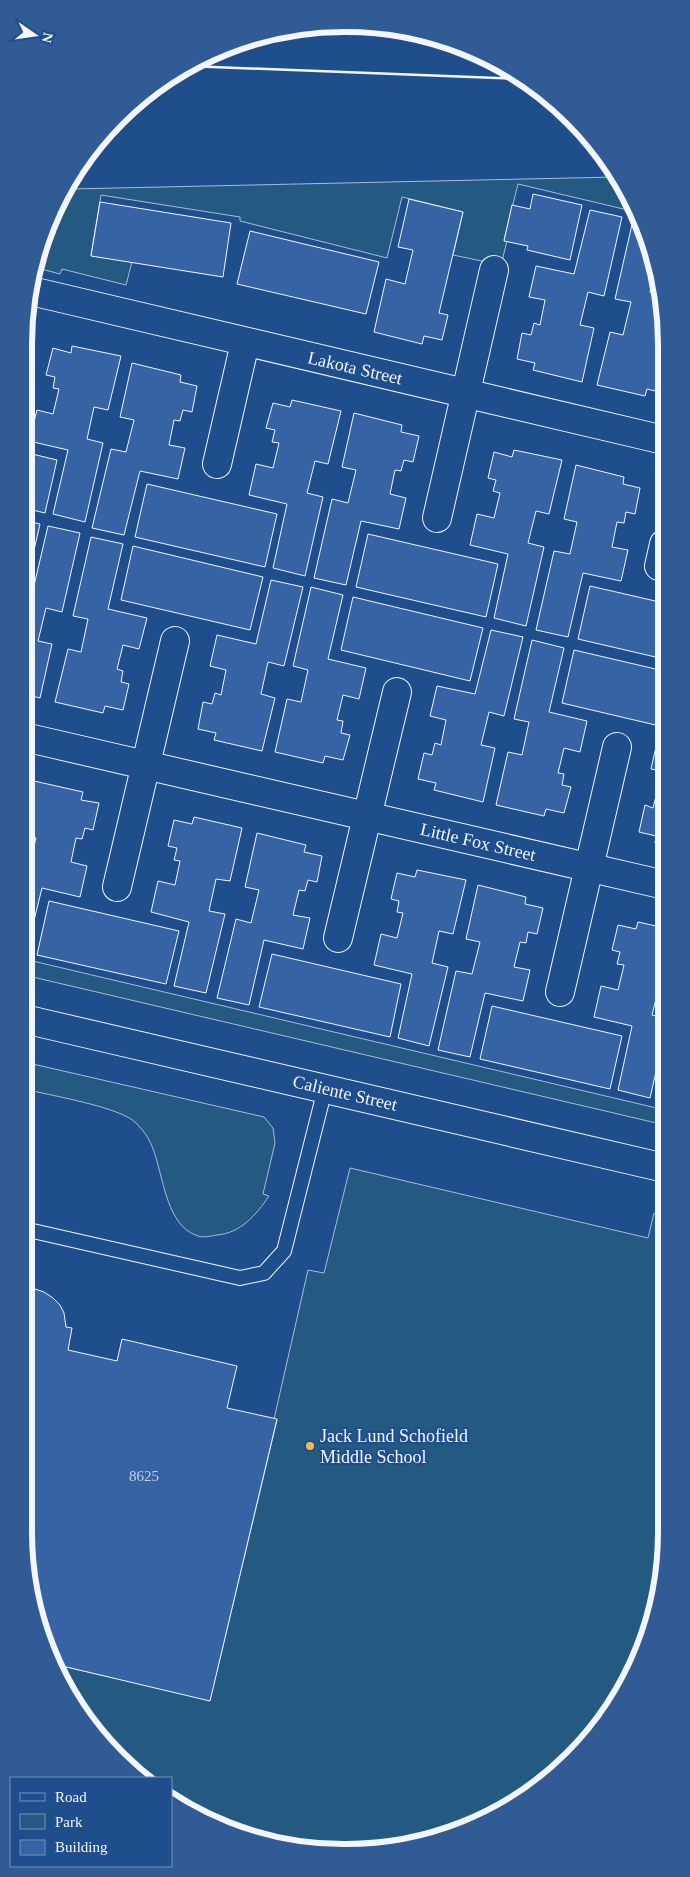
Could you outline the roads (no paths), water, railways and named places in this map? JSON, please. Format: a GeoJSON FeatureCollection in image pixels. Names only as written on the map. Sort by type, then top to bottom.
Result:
{"type":"FeatureCollection","features":[{"type":"Feature","properties":{"kind":"street"},"geometry":{"type":"LineString","coordinates":[[437,518],[494,270]]}},
{"type":"Feature","properties":{"kind":"street","name":"Lakota Street"},"geometry":{"type":"LineString","coordinates":[[37,293],[658,439]]}},
{"type":"Feature","properties":{"kind":"street"},"geometry":{"type":"LineString","coordinates":[[217,464],[245,342]]}},
{"type":"Feature","properties":{"kind":"street"},"geometry":{"type":"LineString","coordinates":[[117,887],[175,640]]}},
{"type":"Feature","properties":{"kind":"street"},"geometry":{"type":"LineString","coordinates":[[338,938],[397,692]]}},
{"type":"Feature","properties":{"kind":"street","name":"Little Fox Street"},"geometry":{"type":"LineString","coordinates":[[32,739],[658,883]]}},
{"type":"Feature","properties":{"kind":"street"},"geometry":{"type":"LineString","coordinates":[[560,992],[617,746]]}},
{"type":"Feature","properties":{"kind":"street","name":"Caliente Street"},"geometry":{"type":"LineString","coordinates":[[32,1021],[658,1166]]}},
{"type":"Feature","properties":{"kind":"lane"},"geometry":{"type":"LineString","coordinates":[[32,1231],[240,1278],[264,1273],[284,1251],[324,1089]]}},
{"type":"Feature","properties":{"kind":"place","name":"Jack Lund Schofield Middle School"},"geometry":{"type":"Point","coordinates":[310,1446]}}]}
